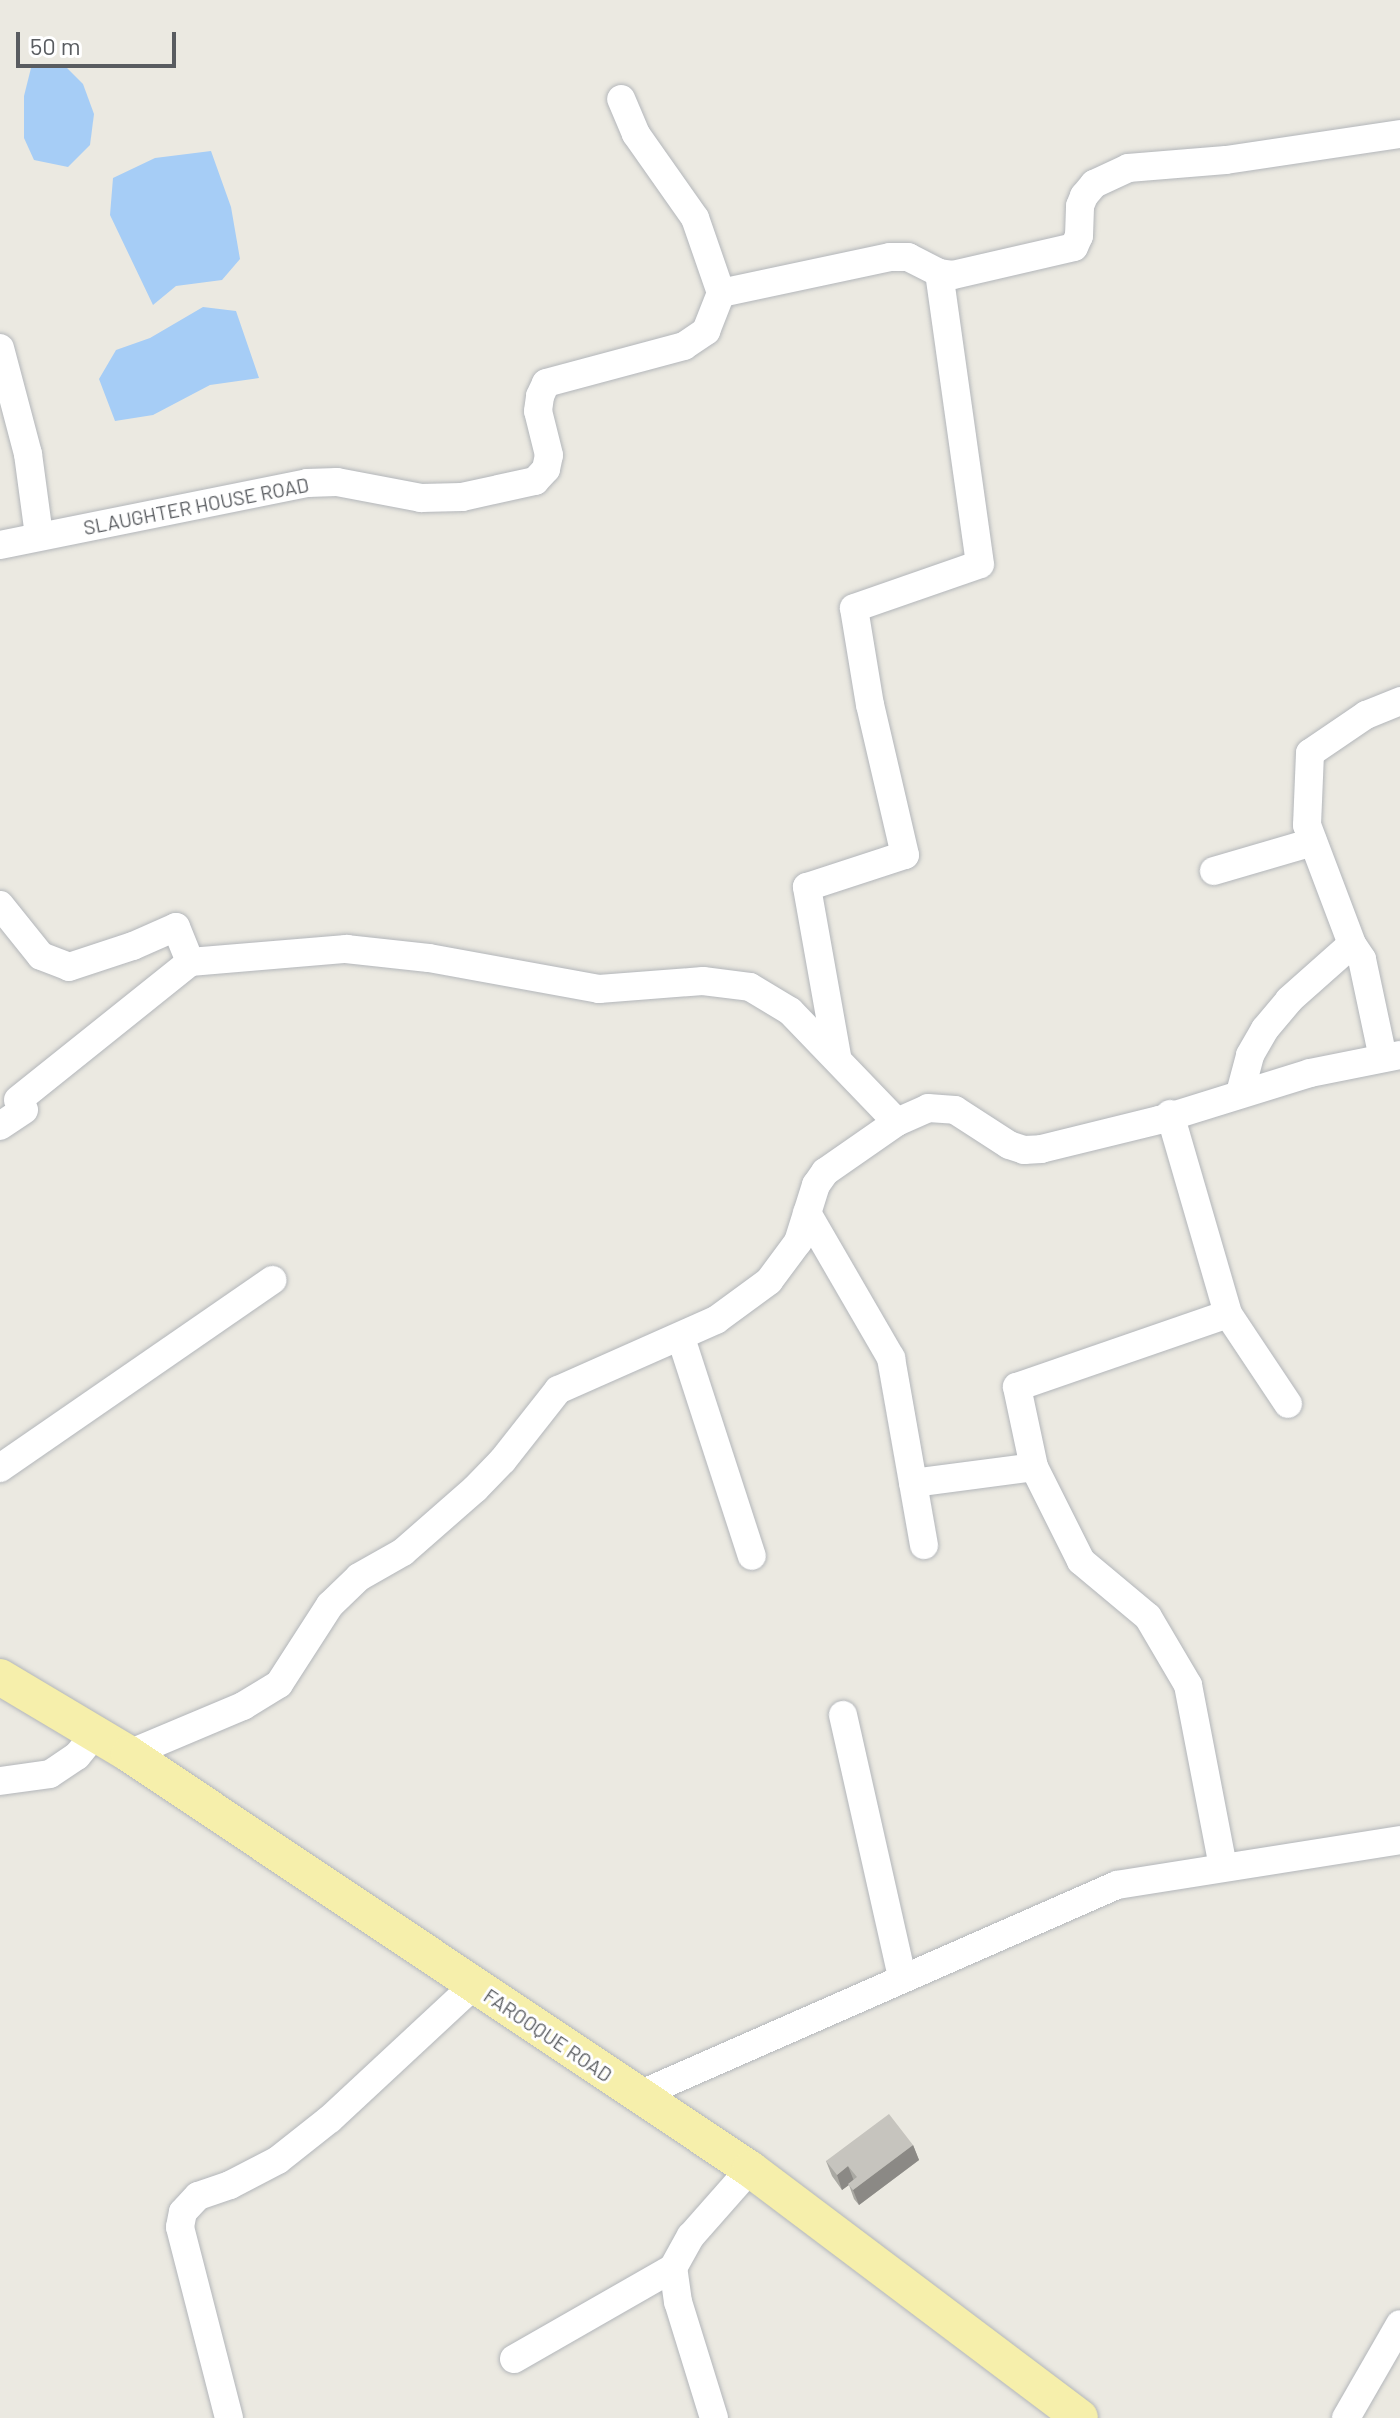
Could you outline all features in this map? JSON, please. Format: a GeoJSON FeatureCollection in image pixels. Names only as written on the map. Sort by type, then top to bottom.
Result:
{"type":"FeatureCollection","features":[{"type":"Feature","properties":{"kind":"main road","name":"FAROOQUE ROAD"},"geometry":{"type":"LineString","coordinates":[[0,1677],[129,1754],[750,2169],[1080,2418]]}},
{"type":"Feature","properties":{"kind":"street"},"geometry":{"type":"LineString","coordinates":[[621,99],[636,134],[695,218],[721,293],[890,257],[908,257],[939,273],[953,275],[1074,247],[1078,241],[1080,206],[1084,196],[1094,184],[1128,168],[1226,160],[1400,134]]}},
{"type":"Feature","properties":{"kind":"street"},"geometry":{"type":"LineString","coordinates":[[837,1056],[807,887],[905,855],[870,705],[854,608],[980,564],[939,273]]}},
{"type":"Feature","properties":{"kind":"street","name":"SLAUGHTER HOUSE ROAD"},"geometry":{"type":"LineString","coordinates":[[0,545],[307,483],[337,482],[421,498],[462,497],[535,481],[546,469],[549,455],[538,411],[546,383],[684,346],[706,331],[721,293]]}},
{"type":"Feature","properties":{"kind":"street"},"geometry":{"type":"LineString","coordinates":[[0,348],[28,454],[39,535]]}},
{"type":"Feature","properties":{"kind":"street"},"geometry":{"type":"LineString","coordinates":[[129,1754],[265,1695],[279,1684],[330,1605],[359,1577],[403,1552],[475,1489],[503,1460],[558,1390],[716,1320],[769,1281],[798,1242],[825,1172],[897,1122],[928,1108],[955,1110],[1024,1150],[1059,1146],[1240,1093],[1392,1057],[1362,959],[1352,944],[1307,825],[1310,753],[1366,715],[1400,701]]}},
{"type":"Feature","properties":{"kind":"street"},"geometry":{"type":"LineString","coordinates":[[1214,871],[1313,842]]}},
{"type":"Feature","properties":{"kind":"street"},"geometry":{"type":"LineString","coordinates":[[0,905],[41,956],[69,967],[133,946],[176,927],[190,962]]}},
{"type":"Feature","properties":{"kind":"street"},"geometry":{"type":"LineString","coordinates":[[1240,1093],[1250,1055],[1265,1029],[1289,1000],[1352,944]]}},
{"type":"Feature","properties":{"kind":"street"},"geometry":{"type":"LineString","coordinates":[[0,1126],[190,962],[346,949],[429,958],[599,989],[703,981],[750,987],[790,1011],[837,1056],[897,1122]]}},
{"type":"Feature","properties":{"kind":"street"},"geometry":{"type":"LineString","coordinates":[[1170,1114],[1228,1314],[1288,1404]]}},
{"type":"Feature","properties":{"kind":"street"},"geometry":{"type":"LineString","coordinates":[[807,1213],[891,1358],[924,1545]]}},
{"type":"Feature","properties":{"kind":"street"},"geometry":{"type":"LineString","coordinates":[[0,1468],[273,1280]]}},
{"type":"Feature","properties":{"kind":"street"},"geometry":{"type":"LineString","coordinates":[[1223,1867],[1188,1685],[1148,1617],[1081,1561],[1034,1467],[1017,1387],[1228,1314]]}},
{"type":"Feature","properties":{"kind":"street"},"geometry":{"type":"LineString","coordinates":[[681,1338],[752,1556]]}},
{"type":"Feature","properties":{"kind":"street"},"geometry":{"type":"LineString","coordinates":[[913,1483],[1034,1467]]}},
{"type":"Feature","properties":{"kind":"street"},"geometry":{"type":"LineString","coordinates":[[843,1715],[902,1976]]}},
{"type":"Feature","properties":{"kind":"street"},"geometry":{"type":"LineString","coordinates":[[0,1781],[50,1774],[77,1756],[95,1734]]}},
{"type":"Feature","properties":{"kind":"street"},"geometry":{"type":"LineString","coordinates":[[639,2095],[902,1976],[1117,1885],[1400,1840]]}},
{"type":"Feature","properties":{"kind":"street"},"geometry":{"type":"LineString","coordinates":[[229,2418],[180,2227],[183,2212],[198,2196],[230,2185],[278,2160],[330,2119],[474,1985]]}},
{"type":"Feature","properties":{"kind":"street"},"geometry":{"type":"LineString","coordinates":[[514,2359],[673,2268],[691,2236],[750,2169]]}},
{"type":"Feature","properties":{"kind":"street"},"geometry":{"type":"LineString","coordinates":[[673,2268],[678,2302],[714,2418]]}},
{"type":"Feature","properties":{"kind":"street"},"geometry":{"type":"LineString","coordinates":[[1346,2418],[1400,2324]]}},
{"type":"Feature","properties":{"kind":"street"},"geometry":{"type":"LineString","coordinates":[[1368,2418],[1400,2361]]}},
{"type":"Feature","properties":{"kind":"water"},"geometry":{"type":"Polygon","coordinates":[[[32,64],[63,64],[83,84],[94,114],[90,145],[68,167],[34,160],[24,138],[24,96],[32,64]]]}},
{"type":"Feature","properties":{"kind":"water"},"geometry":{"type":"Polygon","coordinates":[[[211,151],[231,207],[240,259],[222,280],[176,286],[153,305],[110,215],[113,178],[155,158],[211,151]]]}},
{"type":"Feature","properties":{"kind":"water"},"geometry":{"type":"Polygon","coordinates":[[[203,307],[236,311],[259,378],[210,385],[153,415],[115,421],[99,379],[116,350],[150,338],[203,307]]]}},
{"type":"Feature","properties":{"kind":"building"},"geometry":{"type":"Polygon","coordinates":[[[889,2114],[913,2145],[853,2190],[848,2184],[857,2177],[848,2166],[837,2175],[826,2161],[889,2114]]]}}]}
